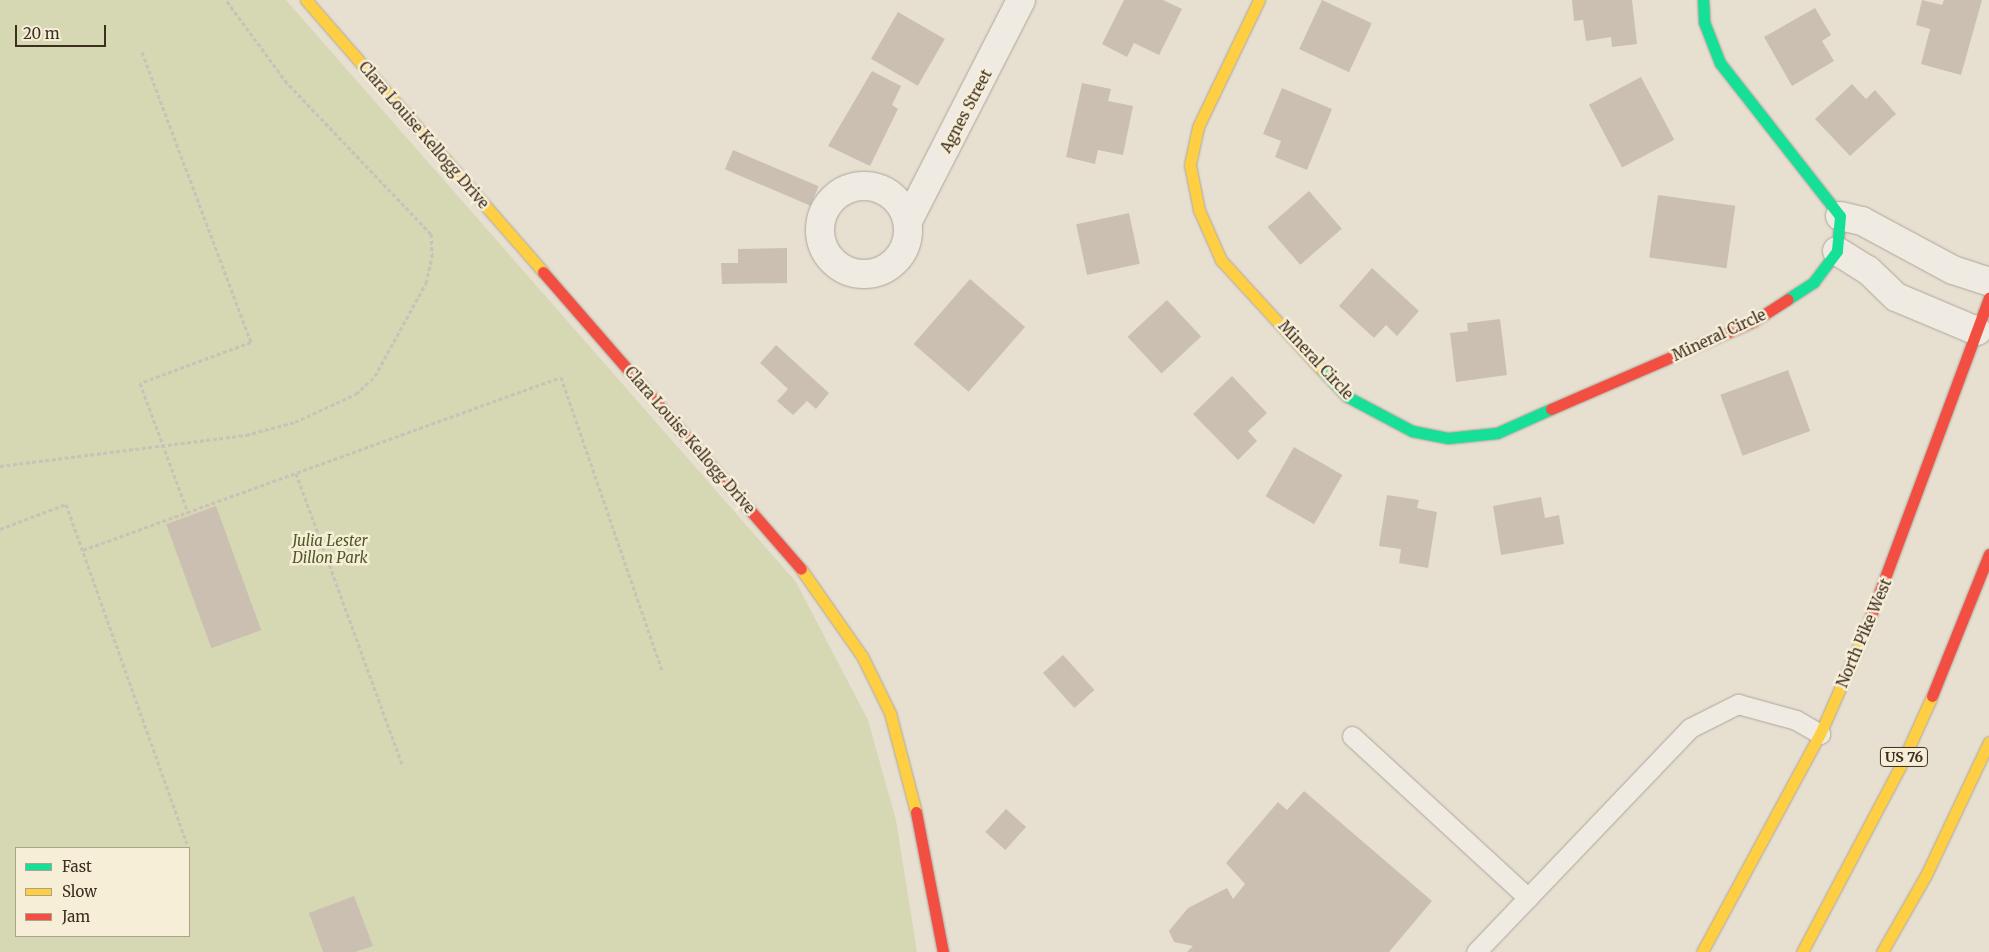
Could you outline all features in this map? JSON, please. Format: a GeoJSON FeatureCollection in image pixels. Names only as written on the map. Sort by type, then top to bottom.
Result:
{"type":"FeatureCollection","features":[{"type":"Feature","properties":{"kind":"main road","name":"Clara Louise Kellogg Drive"},"geometry":{"type":"LineString","coordinates":[[306,0],[819,588],[862,656],[890,713],[910,782],[943,952]]}},
{"type":"Feature","properties":{"kind":"main road","name":"Mineral Circle"},"geometry":{"type":"LineString","coordinates":[[1259,0],[1198,127],[1190,165],[1198,210],[1221,260],[1346,396],[1378,417],[1412,431],[1448,438],[1497,433],[1754,321],[1814,282],[1837,251]]}},
{"type":"Feature","properties":{"kind":"main road"},"geometry":{"type":"LineString","coordinates":[[1703,0],[1704,22],[1720,64],[1840,216],[1837,251]]}},
{"type":"Feature","properties":{"kind":"main road","name":"North Pike West"},"geometry":{"type":"LineString","coordinates":[[1702,952],[1748,874],[1820,734],[1880,598],[1989,297]]}},
{"type":"Feature","properties":{"kind":"main road","name":"US 76"},"geometry":{"type":"LineString","coordinates":[[1802,952],[1900,767],[1964,623],[1989,554]]}},
{"type":"Feature","properties":{"kind":"main road"},"geometry":{"type":"LineString","coordinates":[[1882,952],[1926,875],[1989,742]]}},
{"type":"Feature","properties":{"kind":"street","name":"Agnes Street"},"geometry":{"type":"LineString","coordinates":[[908,221],[1021,0]]}},
{"type":"Feature","properties":{"kind":"street"},"geometry":{"type":"LineString","coordinates":[[1840,216],[1862,221],[1953,270],[1989,282]]}},
{"type":"Feature","properties":{"kind":"street"},"geometry":{"type":"LineString","coordinates":[[1837,251],[1868,270],[1896,297],[1977,331]]}},
{"type":"Feature","properties":{"kind":"lane"},"geometry":{"type":"LineString","coordinates":[[1476,952],[1690,728],[1738,704],[1796,720],[1820,734]]}},
{"type":"Feature","properties":{"kind":"lane"},"geometry":{"type":"LineString","coordinates":[[1352,736],[1528,898]]}},
{"type":"Feature","properties":{"kind":"path"},"geometry":{"type":"LineString","coordinates":[[0,466],[246,435],[294,422],[356,394],[379,367],[426,283],[432,258],[430,234],[287,83],[226,0]]}},
{"type":"Feature","properties":{"kind":"path"},"geometry":{"type":"LineString","coordinates":[[142,52],[251,342],[140,383],[188,512]]}},
{"type":"Feature","properties":{"kind":"path"},"geometry":{"type":"LineString","coordinates":[[83,550],[561,378],[662,671]]}},
{"type":"Feature","properties":{"kind":"path"},"geometry":{"type":"LineString","coordinates":[[296,474],[402,765]]}},
{"type":"Feature","properties":{"kind":"path"},"geometry":{"type":"LineString","coordinates":[[0,529],[66,504],[187,843]]}},
{"type":"Feature","properties":{"kind":"green space","name":"Julia Lester Dillon Park"},"geometry":{"type":"Polygon","coordinates":[[[0,0],[286,0],[796,582],[868,720],[896,820],[917,952],[0,952],[0,0]]]}},
{"type":"Feature","properties":{"kind":"building"},"geometry":{"type":"Polygon","coordinates":[[[1124,0],[1163,0],[1182,9],[1159,55],[1134,43],[1127,57],[1102,44],[1124,0]]]}},
{"type":"Feature","properties":{"kind":"building"},"geometry":{"type":"Polygon","coordinates":[[[1322,0],[1372,23],[1349,72],[1299,49],[1322,0]]]}},
{"type":"Feature","properties":{"kind":"building"},"geometry":{"type":"Polygon","coordinates":[[[1572,0],[1632,0],[1637,44],[1612,47],[1611,37],[1586,41],[1583,20],[1574,21],[1572,0]]]}},
{"type":"Feature","properties":{"kind":"building"},"geometry":{"type":"Polygon","coordinates":[[[1922,0],[1942,5],[1944,0],[1982,0],[1961,75],[1921,64],[1930,29],[1916,25],[1922,0]]]}},
{"type":"Feature","properties":{"kind":"building"},"geometry":{"type":"Polygon","coordinates":[[[1815,8],[1831,35],[1822,41],[1834,61],[1792,86],[1764,37],[1815,8]]]}},
{"type":"Feature","properties":{"kind":"building"},"geometry":{"type":"Polygon","coordinates":[[[898,12],[945,39],[918,86],[871,59],[898,12]]]}},
{"type":"Feature","properties":{"kind":"building"},"geometry":{"type":"Polygon","coordinates":[[[872,71],[901,86],[892,105],[898,109],[870,166],[828,146],[872,71]]]}},
{"type":"Feature","properties":{"kind":"building"},"geometry":{"type":"Polygon","coordinates":[[[1641,77],[1674,140],[1622,167],[1589,105],[1641,77]]]}},
{"type":"Feature","properties":{"kind":"building"},"geometry":{"type":"Polygon","coordinates":[[[1082,83],[1111,89],[1108,101],[1133,106],[1123,155],[1098,150],[1095,164],[1066,157],[1082,83]]]}},
{"type":"Feature","properties":{"kind":"building"},"geometry":{"type":"Polygon","coordinates":[[[1852,84],[1866,99],[1875,90],[1896,114],[1850,156],[1815,119],[1852,84]]]}},
{"type":"Feature","properties":{"kind":"building"},"geometry":{"type":"Polygon","coordinates":[[[1282,88],[1332,109],[1307,170],[1275,157],[1281,141],[1263,134],[1282,88]]]}},
{"type":"Feature","properties":{"kind":"building"},"geometry":{"type":"Polygon","coordinates":[[[733,150],[819,186],[810,206],[725,169],[733,150]]]}},
{"type":"Feature","properties":{"kind":"building"},"geometry":{"type":"Polygon","coordinates":[[[1309,191],[1342,229],[1300,265],[1267,227],[1309,191]]]}},
{"type":"Feature","properties":{"kind":"building"},"geometry":{"type":"Polygon","coordinates":[[[1658,195],[1735,206],[1726,268],[1649,257],[1658,195]]]}},
{"type":"Feature","properties":{"kind":"building"},"geometry":{"type":"Polygon","coordinates":[[[1129,213],[1140,264],[1087,275],[1076,224],[1129,213]]]}},
{"type":"Feature","properties":{"kind":"building"},"geometry":{"type":"Polygon","coordinates":[[[787,248],[787,283],[722,284],[721,263],[738,263],[738,249],[787,248]]]}},
{"type":"Feature","properties":{"kind":"building"},"geometry":{"type":"Polygon","coordinates":[[[1372,268],[1419,311],[1397,336],[1386,325],[1374,338],[1339,306],[1372,268]]]}},
{"type":"Feature","properties":{"kind":"building"},"geometry":{"type":"Polygon","coordinates":[[[970,279],[1025,327],[969,392],[914,344],[970,279]]]}},
{"type":"Feature","properties":{"kind":"building"},"geometry":{"type":"Polygon","coordinates":[[[1167,300],[1201,337],[1162,373],[1128,337],[1167,300]]]}},
{"type":"Feature","properties":{"kind":"building"},"geometry":{"type":"Polygon","coordinates":[[[1500,319],[1507,375],[1456,382],[1450,333],[1468,331],[1467,323],[1500,319]]]}},
{"type":"Feature","properties":{"kind":"building"},"geometry":{"type":"Polygon","coordinates":[[[776,345],[829,393],[816,409],[807,401],[793,415],[777,401],[788,389],[760,363],[776,345]]]}},
{"type":"Feature","properties":{"kind":"building"},"geometry":{"type":"Polygon","coordinates":[[[1788,370],[1810,431],[1743,456],[1720,395],[1788,370]]]}},
{"type":"Feature","properties":{"kind":"building"},"geometry":{"type":"Polygon","coordinates":[[[1232,376],[1267,413],[1248,431],[1257,441],[1238,460],[1193,414],[1232,376]]]}},
{"type":"Feature","properties":{"kind":"building"},"geometry":{"type":"Polygon","coordinates":[[[1294,447],[1342,475],[1314,524],[1266,496],[1294,447]]]}},
{"type":"Feature","properties":{"kind":"building"},"geometry":{"type":"Polygon","coordinates":[[[1387,495],[1419,500],[1417,508],[1437,512],[1428,568],[1399,563],[1401,549],[1379,546],[1387,495]]]}},
{"type":"Feature","properties":{"kind":"building"},"geometry":{"type":"Polygon","coordinates":[[[1541,497],[1545,518],[1559,515],[1564,544],[1501,555],[1493,506],[1541,497]]]}},
{"type":"Feature","properties":{"kind":"building"},"geometry":{"type":"Polygon","coordinates":[[[216,506],[261,630],[211,648],[166,524],[216,506]]]}},
{"type":"Feature","properties":{"kind":"building"},"geometry":{"type":"Polygon","coordinates":[[[1063,655],[1094,690],[1074,708],[1043,673],[1063,655]]]}},
{"type":"Feature","properties":{"kind":"building"},"geometry":{"type":"Polygon","coordinates":[[[1304,791],[1432,901],[1389,952],[1187,952],[1193,946],[1174,942],[1169,931],[1188,908],[1227,888],[1233,899],[1245,884],[1226,863],[1278,802],[1287,810],[1304,791]]]}},
{"type":"Feature","properties":{"kind":"building"},"geometry":{"type":"Polygon","coordinates":[[[1006,809],[1026,827],[1005,850],[985,832],[1006,809]]]}},
{"type":"Feature","properties":{"kind":"building"},"geometry":{"type":"Polygon","coordinates":[[[354,896],[373,946],[355,952],[323,952],[309,913],[354,896]]]}},
{"type":"Feature","properties":{"kind":"traffic: fast"},"geometry":{"type":"LineString","coordinates":[[1703,0],[1704,22],[1720,63],[1840,216],[1837,251],[1814,282],[1788,299]]}},
{"type":"Feature","properties":{"kind":"traffic: fast"},"geometry":{"type":"LineString","coordinates":[[1320,368],[1346,396],[1412,431],[1448,438],[1497,433],[1551,409]]}},
{"type":"Feature","properties":{"kind":"traffic: slow"},"geometry":{"type":"LineString","coordinates":[[306,0],[543,272]]}},
{"type":"Feature","properties":{"kind":"traffic: slow"},"geometry":{"type":"LineString","coordinates":[[1259,0],[1198,127],[1190,165],[1199,210],[1221,260],[1320,368]]}},
{"type":"Feature","properties":{"kind":"traffic: slow"},"geometry":{"type":"LineString","coordinates":[[801,569],[862,656],[890,713],[916,812]]}},
{"type":"Feature","properties":{"kind":"traffic: slow"},"geometry":{"type":"LineString","coordinates":[[1702,952],[1820,734],[1864,634]]}},
{"type":"Feature","properties":{"kind":"traffic: slow"},"geometry":{"type":"LineString","coordinates":[[1802,952],[1900,767],[1932,696]]}},
{"type":"Feature","properties":{"kind":"traffic: slow"},"geometry":{"type":"LineString","coordinates":[[1882,952],[1926,875],[1989,742]]}},
{"type":"Feature","properties":{"kind":"traffic: jam"},"geometry":{"type":"LineString","coordinates":[[543,272],[801,569]]}},
{"type":"Feature","properties":{"kind":"traffic: jam"},"geometry":{"type":"LineString","coordinates":[[1864,634],[1989,297]]}},
{"type":"Feature","properties":{"kind":"traffic: jam"},"geometry":{"type":"LineString","coordinates":[[1551,409],[1754,321],[1788,299]]}},
{"type":"Feature","properties":{"kind":"traffic: jam"},"geometry":{"type":"LineString","coordinates":[[1932,696],[1989,554]]}},
{"type":"Feature","properties":{"kind":"traffic: jam"},"geometry":{"type":"LineString","coordinates":[[916,812],[943,952]]}}]}
